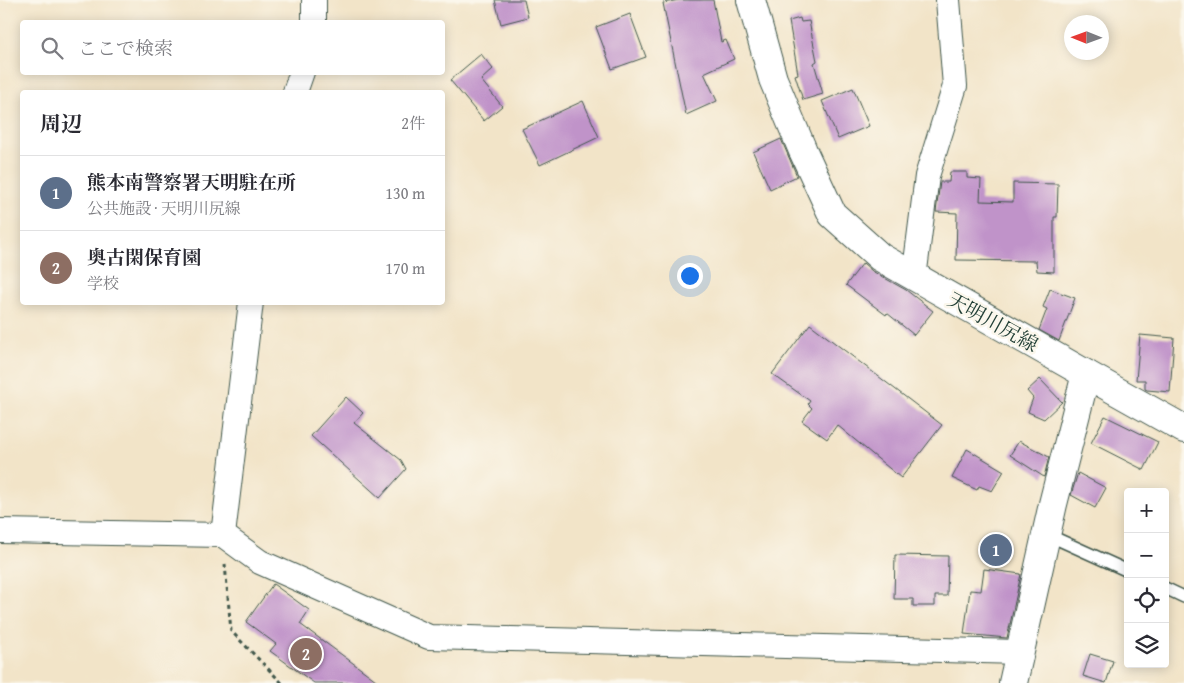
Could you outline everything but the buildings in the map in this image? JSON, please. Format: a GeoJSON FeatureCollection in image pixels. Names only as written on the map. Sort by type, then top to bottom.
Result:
{"type":"FeatureCollection","features":[{"type":"Feature","properties":{"kind":"main road","name":"天明川尻線"},"geometry":{"type":"LineString","coordinates":[[751,0],[773,78],[803,151],[832,214],[880,257],[914,278],[1184,429]]}},
{"type":"Feature","properties":{"kind":"main road"},"geometry":{"type":"LineString","coordinates":[[1013,683],[1046,534],[1086,374]]}},
{"type":"Feature","properties":{"kind":"street"},"geometry":{"type":"LineString","coordinates":[[314,0],[314,20]]}},
{"type":"Feature","properties":{"kind":"street"},"geometry":{"type":"LineString","coordinates":[[914,278],[927,176],[955,86],[948,0]]}},
{"type":"Feature","properties":{"kind":"street"},"geometry":{"type":"LineString","coordinates":[[296,90],[301,75]]}},
{"type":"Feature","properties":{"kind":"street"},"geometry":{"type":"LineString","coordinates":[[223,535],[251,305]]}},
{"type":"Feature","properties":{"kind":"street"},"geometry":{"type":"LineString","coordinates":[[0,531],[223,535],[260,562],[430,637],[1020,652]]}},
{"type":"Feature","properties":{"kind":"lane"},"geometry":{"type":"LineString","coordinates":[[1046,534],[1124,569]]}},
{"type":"Feature","properties":{"kind":"lane"},"geometry":{"type":"LineString","coordinates":[[1169,590],[1184,597]]}},
{"type":"Feature","properties":{"kind":"path"},"geometry":{"type":"LineString","coordinates":[[223,535],[231,631],[282,683]]}},
{"type":"Feature","properties":{"kind":"place","name":"熊本南警察署天明駐在所"},"geometry":{"type":"Point","coordinates":[996,550]}},
{"type":"Feature","properties":{"kind":"place","name":"奥古閑保育園"},"geometry":{"type":"Point","coordinates":[306,654]}}]}
